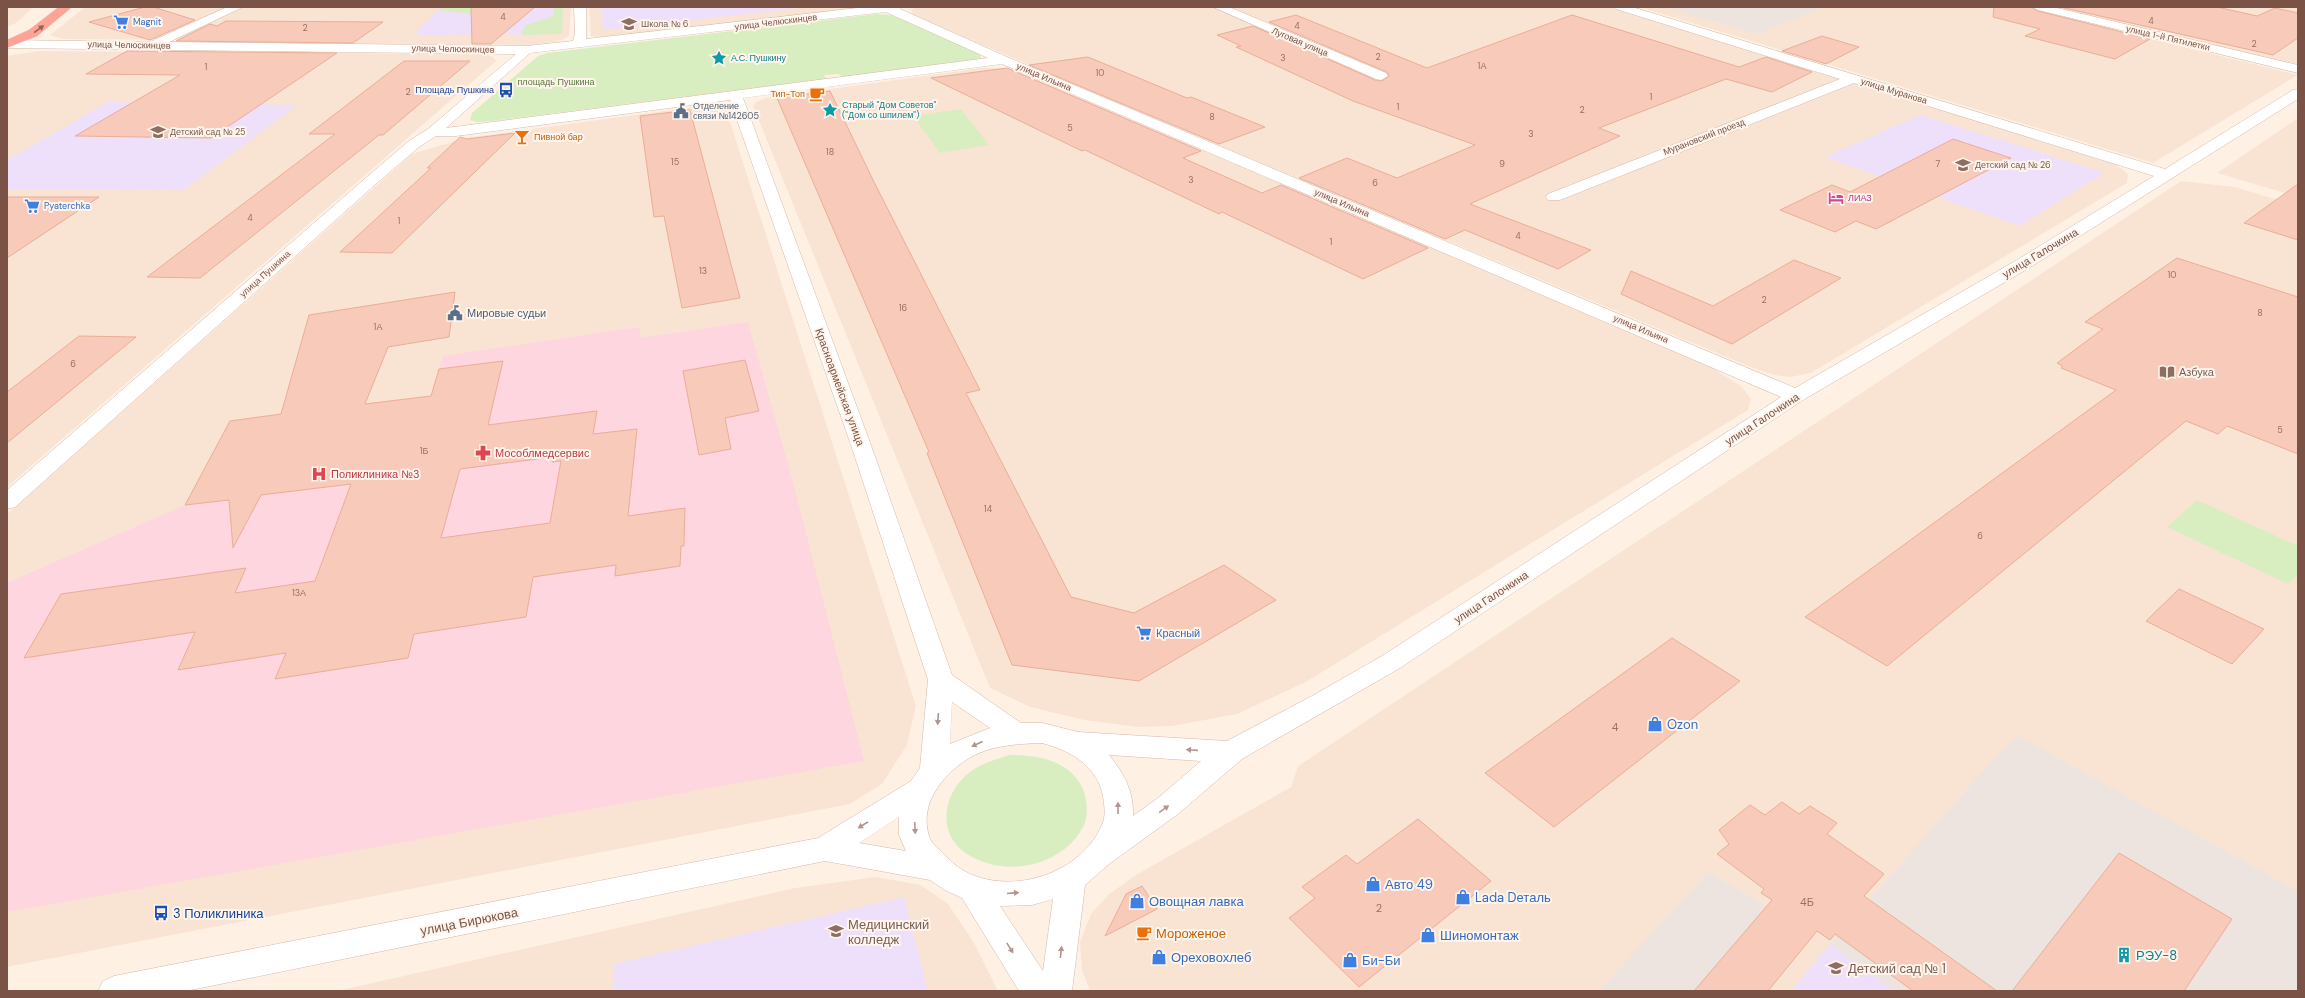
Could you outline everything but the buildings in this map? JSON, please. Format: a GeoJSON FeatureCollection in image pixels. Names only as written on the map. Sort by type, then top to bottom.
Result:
{"type":"FeatureCollection","features":[{"type":"Feature","properties":{"kind":"highway"},"geometry":{"type":"LineString","coordinates":[[7,44],[33,33],[66,7]]}},
{"type":"Feature","properties":{"kind":"highway"},"geometry":{"type":"LineString","coordinates":[[7,44],[11,33],[22,24]]}},
{"type":"Feature","properties":{"kind":"street"},"geometry":{"type":"LineString","coordinates":[[152,46],[168,36],[237,7]]}},
{"type":"Feature","properties":{"kind":"street"},"geometry":{"type":"LineString","coordinates":[[578,45],[581,34],[580,7]]}},
{"type":"Feature","properties":{"kind":"street","name":"Луговая улица"},"geometry":{"type":"LineString","coordinates":[[1219,7],[1380,76]]}},
{"type":"Feature","properties":{"kind":"street","name":"улица Муранова"},"geometry":{"type":"LineString","coordinates":[[1620,7],[2168,175]]}},
{"type":"Feature","properties":{"kind":"street","name":"улица 1-й Пятилетки"},"geometry":{"type":"LineString","coordinates":[[2038,7],[2298,69]]}},
{"type":"Feature","properties":{"kind":"street","name":"улица Челюскинцев"},"geometry":{"type":"LineString","coordinates":[[7,44],[526,50],[893,8]]}},
{"type":"Feature","properties":{"kind":"street","name":"улица Ильина"},"geometry":{"type":"LineString","coordinates":[[893,8],[1003,60],[1796,396]]}},
{"type":"Feature","properties":{"kind":"street","name":"улица Пушкина"},"geometry":{"type":"LineString","coordinates":[[7,502],[373,179],[414,144],[433,132],[519,58],[526,50]]}},
{"type":"Feature","properties":{"kind":"street"},"geometry":{"type":"LineString","coordinates":[[433,132],[456,132],[1003,60]]}},
{"type":"Feature","properties":{"kind":"street","name":"Мурановский проезд"},"geometry":{"type":"LineString","coordinates":[[1554,196],[1854,78]]}},
{"type":"Feature","properties":{"kind":"street","name":"улица Галочкина"},"geometry":{"type":"LineString","coordinates":[[1098,855],[1167,807],[1231,752],[1329,700],[1391,662],[1796,396],[2023,264],[2298,93]]}},
{"type":"Feature","properties":{"kind":"street","name":"Красноармейская улица"},"geometry":{"type":"LineString","coordinates":[[735,96],[862,448],[941,680]]}},
{"type":"Feature","properties":{"kind":"street"},"geometry":{"type":"LineString","coordinates":[[825,850],[927,779],[954,754],[990,738],[1014,732],[1052,734],[1075,742],[1103,761],[1118,791],[1118,821],[1098,855],[1071,878],[1038,890],[1009,894],[974,891],[952,881],[935,868],[915,840],[914,809],[927,779],[941,680],[1014,732]]}},
{"type":"Feature","properties":{"kind":"street"},"geometry":{"type":"LineString","coordinates":[[1075,742],[1231,752]]}},
{"type":"Feature","properties":{"kind":"street"},"geometry":{"type":"LineString","coordinates":[[825,850],[935,868]]}},
{"type":"Feature","properties":{"kind":"street","name":"улица Бирюкова"},"geometry":{"type":"LineString","coordinates":[[114,991],[825,850]]}},
{"type":"Feature","properties":{"kind":"street"},"geometry":{"type":"LineString","coordinates":[[1056,991],[1071,878]]}},
{"type":"Feature","properties":{"kind":"street"},"geometry":{"type":"LineString","coordinates":[[974,891],[1037,991]]}},
{"type":"Feature","properties":{"kind":"shaded area"},"geometry":{"type":"Polygon","coordinates":[[[7,7],[34,7],[16,23],[7,27],[7,7]]]}},
{"type":"Feature","properties":{"kind":"shaded area"},"geometry":{"type":"Polygon","coordinates":[[[85,7],[571,7],[569,36],[560,41],[529,45],[179,42],[176,40],[62,39],[50,35],[85,7]]]}},
{"type":"Feature","properties":{"kind":"shaded area"},"geometry":{"type":"Polygon","coordinates":[[[442,7],[563,7],[562,34],[422,35],[415,32],[442,7]]]}},
{"type":"Feature","properties":{"kind":"shaded area"},"geometry":{"type":"Polygon","coordinates":[[[589,7],[876,7],[602,37],[591,36],[589,7]]]}},
{"type":"Feature","properties":{"kind":"shaded area","name":"Школа № 6"},"geometry":{"type":"Polygon","coordinates":[[[602,7],[806,7],[603,30],[602,7]]]}},
{"type":"Feature","properties":{"kind":"shaded area"},"geometry":{"type":"Polygon","coordinates":[[[917,7],[1609,7],[2094,155],[2114,163],[2128,174],[2127,183],[1811,373],[1791,377],[1774,375],[1748,366],[1132,109],[913,15],[911,10],[917,7]]]}},
{"type":"Feature","properties":{"kind":"shaded area"},"geometry":{"type":"Polygon","coordinates":[[[1639,7],[2021,7],[2298,75],[2153,163],[1639,7]]]}},
{"type":"Feature","properties":{"kind":"shaded area"},"geometry":{"type":"Polygon","coordinates":[[[1663,7],[1823,7],[1758,34],[1663,7]]]}},
{"type":"Feature","properties":{"kind":"shaded area"},"geometry":{"type":"Polygon","coordinates":[[[2048,7],[2298,7],[2298,64],[2143,29],[2048,7]]]}},
{"type":"Feature","properties":{"kind":"shaded area"},"geometry":{"type":"Polygon","coordinates":[[[39,51],[483,54],[493,57],[496,61],[7,487],[7,56],[39,51]]]}},
{"type":"Feature","properties":{"kind":"shaded area"},"geometry":{"type":"Polygon","coordinates":[[[982,68],[1008,68],[1016,71],[1711,367],[1741,386],[1751,399],[1748,410],[1306,682],[1237,714],[1172,726],[1138,727],[1084,720],[1030,707],[990,688],[753,106],[756,102],[766,98],[982,68]]]}},
{"type":"Feature","properties":{"kind":"shaded area","name":"Детский сад № 25"},"geometry":{"type":"Polygon","coordinates":[[[108,102],[297,105],[184,190],[7,189],[7,160],[108,102]]]}},
{"type":"Feature","properties":{"kind":"shaded area"},"geometry":{"type":"Polygon","coordinates":[[[708,105],[720,106],[726,109],[916,706],[907,745],[882,784],[850,804],[7,967],[7,514],[412,154],[465,138],[708,105]]]}},
{"type":"Feature","properties":{"kind":"shaded area","name":"Детский сад № 26"},"geometry":{"type":"Polygon","coordinates":[[[1920,115],[2104,173],[2019,226],[1825,157],[1920,115]]]}},
{"type":"Feature","properties":{"kind":"shaded area"},"geometry":{"type":"Polygon","coordinates":[[[2298,118],[2298,197],[2217,173],[2298,118]]]}},
{"type":"Feature","properties":{"kind":"shaded area"},"geometry":{"type":"Polygon","coordinates":[[[2181,181],[2235,187],[2298,206],[2298,991],[1090,991],[1082,970],[1080,942],[1091,914],[1108,895],[1136,875],[1291,787],[1298,766],[2181,181]]]}},
{"type":"Feature","properties":{"kind":"shaded area"},"geometry":{"type":"Polygon","coordinates":[[[748,322],[792,478],[864,761],[7,912],[7,583],[185,505],[230,421],[365,404],[420,434],[443,356],[639,327],[641,338],[748,322]]]}},
{"type":"Feature","properties":{"kind":"shaded area"},"geometry":{"type":"Polygon","coordinates":[[[2018,736],[2298,891],[2298,991],[1894,991],[1830,944],[2000,752],[2018,736]]]}},
{"type":"Feature","properties":{"kind":"shaded area"},"geometry":{"type":"Polygon","coordinates":[[[1708,872],[1767,906],[1813,937],[1768,991],[1599,991],[1708,872]]]}},
{"type":"Feature","properties":{"kind":"shaded area"},"geometry":{"type":"Polygon","coordinates":[[[875,877],[921,885],[948,904],[973,941],[998,991],[337,991],[795,888],[875,877]]]}},
{"type":"Feature","properties":{"kind":"shaded area","name":"Медицинский колледж"},"geometry":{"type":"Polygon","coordinates":[[[904,897],[928,991],[613,991],[614,964],[904,897]]]}},
{"type":"Feature","properties":{"kind":"shaded area","name":"Детский сад № 1"},"geometry":{"type":"Polygon","coordinates":[[[1830,944],[1894,991],[1791,991],[1830,944]]]}},
{"type":"Feature","properties":{"kind":"green space"},"geometry":{"type":"Polygon","coordinates":[[[442,7],[471,7],[471,14],[439,10],[442,7]]]}},
{"type":"Feature","properties":{"kind":"green space"},"geometry":{"type":"Polygon","coordinates":[[[553,7],[563,7],[562,34],[524,35],[521,33],[526,25],[554,15],[553,7]]]}},
{"type":"Feature","properties":{"kind":"green space","name":"площадь Пушкина"},"geometry":{"type":"Polygon","coordinates":[[[877,14],[891,15],[980,54],[981,58],[969,62],[843,77],[839,74],[824,75],[826,78],[824,79],[492,121],[477,122],[470,120],[472,113],[538,56],[547,53],[877,14]]]}},
{"type":"Feature","properties":{"kind":"green space"},"geometry":{"type":"Polygon","coordinates":[[[961,109],[989,145],[940,153],[913,116],[961,109]]]}},
{"type":"Feature","properties":{"kind":"green space"},"geometry":{"type":"Polygon","coordinates":[[[2197,500],[2298,546],[2298,575],[2288,584],[2167,527],[2197,500]]]}},
{"type":"Feature","properties":{"kind":"green space"},"geometry":{"type":"Polygon","coordinates":[[[1009,755],[1032,756],[1054,762],[1064,767],[1073,774],[1080,784],[1085,795],[1087,810],[1084,825],[1074,840],[1062,851],[1047,860],[1030,865],[1013,867],[996,865],[979,860],[964,852],[955,843],[949,833],[947,822],[949,800],[961,780],[979,766],[1009,755]]]}},
{"type":"Feature","properties":{"kind":"place","name":"Magnit"},"geometry":{"type":"Point","coordinates":[121,22]}},
{"type":"Feature","properties":{"kind":"place","name":"Школа № 6"},"geometry":{"type":"Point","coordinates":[629,24]}},
{"type":"Feature","properties":{"kind":"place","name":"А.С. Пушкину"},"geometry":{"type":"Point","coordinates":[719,58]}},
{"type":"Feature","properties":{"kind":"place","name":"Площадь Пушкина"},"geometry":{"type":"Point","coordinates":[506,90]}},
{"type":"Feature","properties":{"kind":"place","name":"Тип-Топ"},"geometry":{"type":"Point","coordinates":[817,94]}},
{"type":"Feature","properties":{"kind":"place","name":"Старый \"Дом Советов\" (\"Дом со шпилем\")"},"geometry":{"type":"Point","coordinates":[830,110]}},
{"type":"Feature","properties":{"kind":"place","name":"Отделение связи №142605"},"geometry":{"type":"Point","coordinates":[681,111]}},
{"type":"Feature","properties":{"kind":"place","name":"Детский сад № 25"},"geometry":{"type":"Point","coordinates":[158,132]}},
{"type":"Feature","properties":{"kind":"place","name":"Пивной бар"},"geometry":{"type":"Point","coordinates":[522,137]}},
{"type":"Feature","properties":{"kind":"place","name":"Детский сад № 26"},"geometry":{"type":"Point","coordinates":[1963,165]}},
{"type":"Feature","properties":{"kind":"place","name":"ЛИАЗ"},"geometry":{"type":"Point","coordinates":[1836,198]}},
{"type":"Feature","properties":{"kind":"place","name":"Pyaterchka"},"geometry":{"type":"Point","coordinates":[32,206]}},
{"type":"Feature","properties":{"kind":"place","name":"Мировые судьи"},"geometry":{"type":"Point","coordinates":[455,313]}},
{"type":"Feature","properties":{"kind":"place","name":"Азбука"},"geometry":{"type":"Point","coordinates":[2167,372]}},
{"type":"Feature","properties":{"kind":"place","name":"Мособлмедсервис"},"geometry":{"type":"Point","coordinates":[483,453]}},
{"type":"Feature","properties":{"kind":"place","name":"Поликлиника №3"},"geometry":{"type":"Point","coordinates":[319,474]}},
{"type":"Feature","properties":{"kind":"place","name":"Красный"},"geometry":{"type":"Point","coordinates":[1144,633]}},
{"type":"Feature","properties":{"kind":"place","name":"Ozon"},"geometry":{"type":"Point","coordinates":[1655,724]}},
{"type":"Feature","properties":{"kind":"place","name":"Авто 49"},"geometry":{"type":"Point","coordinates":[1373,884]}},
{"type":"Feature","properties":{"kind":"place","name":"Lada Dеталь"},"geometry":{"type":"Point","coordinates":[1463,897]}},
{"type":"Feature","properties":{"kind":"place","name":"Овощная лавка"},"geometry":{"type":"Point","coordinates":[1137,901]}},
{"type":"Feature","properties":{"kind":"place","name":"3 Поликлиника"},"geometry":{"type":"Point","coordinates":[161,913]}},
{"type":"Feature","properties":{"kind":"place","name":"Медицинский колледж"},"geometry":{"type":"Point","coordinates":[836,931]}},
{"type":"Feature","properties":{"kind":"place","name":"Мороженое"},"geometry":{"type":"Point","coordinates":[1144,933]}},
{"type":"Feature","properties":{"kind":"place","name":"Шиномонтаж"},"geometry":{"type":"Point","coordinates":[1428,935]}},
{"type":"Feature","properties":{"kind":"place","name":"РЭУ-8"},"geometry":{"type":"Point","coordinates":[2124,955]}},
{"type":"Feature","properties":{"kind":"place","name":"Ореховохлеб"},"geometry":{"type":"Point","coordinates":[1159,957]}},
{"type":"Feature","properties":{"kind":"place","name":"Би-Би"},"geometry":{"type":"Point","coordinates":[1350,960]}},
{"type":"Feature","properties":{"kind":"place","name":"Детский сад № 1"},"geometry":{"type":"Point","coordinates":[1836,968]}}]}
